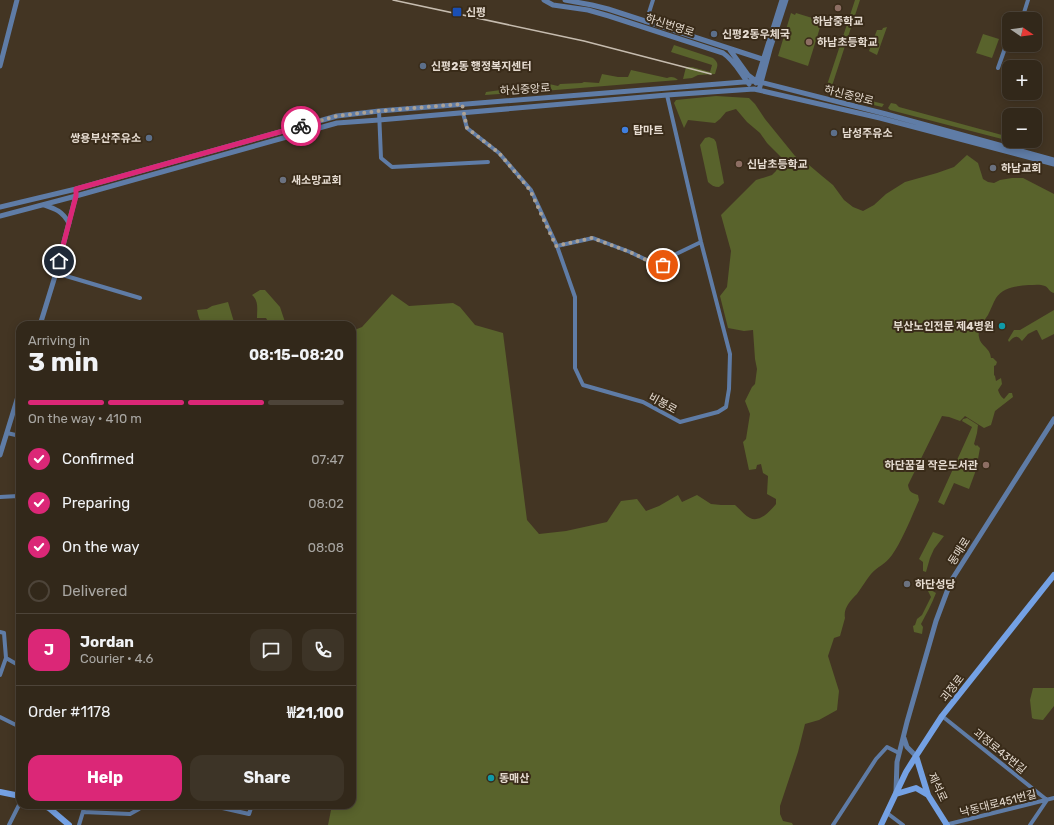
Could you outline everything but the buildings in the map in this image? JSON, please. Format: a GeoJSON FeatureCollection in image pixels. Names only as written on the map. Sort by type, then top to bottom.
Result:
{"type":"FeatureCollection","features":[{"type":"Feature","properties":{"kind":"main road","name":"괴정로"},"geometry":{"type":"LineString","coordinates":[[881,825],[906,772],[942,716],[1054,575]]}},
{"type":"Feature","properties":{"kind":"main road","name":"제석로"},"geometry":{"type":"LineString","coordinates":[[916,756],[928,795],[946,825]]}},
{"type":"Feature","properties":{"kind":"main road"},"geometry":{"type":"LineString","coordinates":[[896,794],[916,788],[928,795]]}},
{"type":"Feature","properties":{"kind":"main road"},"geometry":{"type":"LineString","coordinates":[[0,792],[16,795]]}},
{"type":"Feature","properties":{"kind":"main road"},"geometry":{"type":"LineString","coordinates":[[51,809],[69,825]]}},
{"type":"Feature","properties":{"kind":"street"},"geometry":{"type":"LineString","coordinates":[[0,66],[16,0]]}},
{"type":"Feature","properties":{"kind":"street","name":"하신번영로"},"geometry":{"type":"LineString","coordinates":[[544,0],[553,5],[588,10],[645,24],[762,59]]}},
{"type":"Feature","properties":{"kind":"street","name":"하신번영로"},"geometry":{"type":"LineString","coordinates":[[565,0],[608,9],[723,53],[730,57],[748,82],[757,90]]}},
{"type":"Feature","properties":{"kind":"street"},"geometry":{"type":"LineString","coordinates":[[645,24],[653,0]]}},
{"type":"Feature","properties":{"kind":"street"},"geometry":{"type":"LineString","coordinates":[[759,82],[762,59],[782,0]]}},
{"type":"Feature","properties":{"kind":"street"},"geometry":{"type":"LineString","coordinates":[[757,90],[786,0]]}},
{"type":"Feature","properties":{"kind":"street"},"geometry":{"type":"LineString","coordinates":[[1024,12],[1028,0]]}},
{"type":"Feature","properties":{"kind":"street"},"geometry":{"type":"LineString","coordinates":[[727,48],[748,75],[759,82]]}},
{"type":"Feature","properties":{"kind":"street"},"geometry":{"type":"LineString","coordinates":[[998,68],[1004,52]]}},
{"type":"Feature","properties":{"kind":"street","name":"하신중앙로"},"geometry":{"type":"LineString","coordinates":[[0,207],[76,189],[337,116],[462,104],[748,82],[759,82],[803,94],[820,101],[1054,160]]}},
{"type":"Feature","properties":{"kind":"street"},"geometry":{"type":"LineString","coordinates":[[666,89],[667,95]]}},
{"type":"Feature","properties":{"kind":"street","name":"하신중앙로"},"geometry":{"type":"LineString","coordinates":[[0,216],[337,123],[667,95],[757,90],[801,100],[820,101]]}},
{"type":"Feature","properties":{"kind":"street"},"geometry":{"type":"LineString","coordinates":[[801,100],[803,94]]}},
{"type":"Feature","properties":{"kind":"street","name":"비봉로"},"geometry":{"type":"LineString","coordinates":[[463,113],[467,128],[499,153],[530,190],[556,246],[575,297],[575,368],[583,385],[643,402],[680,422],[718,412],[726,407],[729,389],[730,354],[701,242],[667,95]]}},
{"type":"Feature","properties":{"kind":"street"},"geometry":{"type":"LineString","coordinates":[[462,104],[463,113]]}},
{"type":"Feature","properties":{"kind":"street"},"geometry":{"type":"LineString","coordinates":[[379,111],[381,158],[392,167],[488,162]]}},
{"type":"Feature","properties":{"kind":"street"},"geometry":{"type":"LineString","coordinates":[[337,116],[337,123]]}},
{"type":"Feature","properties":{"kind":"street","name":"하신중앙로"},"geometry":{"type":"LineString","coordinates":[[1018,152],[1054,164]]}},
{"type":"Feature","properties":{"kind":"street"},"geometry":{"type":"LineString","coordinates":[[41,321],[56,273],[76,196],[76,189]]}},
{"type":"Feature","properties":{"kind":"street"},"geometry":{"type":"LineString","coordinates":[[43,205],[56,209],[65,216],[69,223]]}},
{"type":"Feature","properties":{"kind":"street"},"geometry":{"type":"LineString","coordinates":[[556,246],[592,238],[630,252],[655,264],[663,265],[674,255],[701,242]]}},
{"type":"Feature","properties":{"kind":"street"},"geometry":{"type":"LineString","coordinates":[[56,273],[140,298]]}},
{"type":"Feature","properties":{"kind":"street"},"geometry":{"type":"LineString","coordinates":[[0,455],[16,403]]}},
{"type":"Feature","properties":{"kind":"street","name":"동매로"},"geometry":{"type":"LineString","coordinates":[[896,794],[897,762],[907,722],[929,644],[951,581],[1054,419]]}},
{"type":"Feature","properties":{"kind":"street"},"geometry":{"type":"LineString","coordinates":[[7,433],[16,435]]}},
{"type":"Feature","properties":{"kind":"street"},"geometry":{"type":"LineString","coordinates":[[0,497],[16,496]]}},
{"type":"Feature","properties":{"kind":"street"},"geometry":{"type":"LineString","coordinates":[[0,675],[6,658],[2,633]]}},
{"type":"Feature","properties":{"kind":"street"},"geometry":{"type":"LineString","coordinates":[[6,658],[16,664]]}},
{"type":"Feature","properties":{"kind":"street","name":"괴정로43번길"},"geometry":{"type":"LineString","coordinates":[[942,716],[1047,800]]}},
{"type":"Feature","properties":{"kind":"street"},"geometry":{"type":"LineString","coordinates":[[0,717],[16,725]]}},
{"type":"Feature","properties":{"kind":"street"},"geometry":{"type":"LineString","coordinates":[[904,737],[907,747],[916,756]]}},
{"type":"Feature","properties":{"kind":"street"},"geometry":{"type":"LineString","coordinates":[[833,825],[876,759],[887,747],[899,753]]}},
{"type":"Feature","properties":{"kind":"street","name":"낙동대로451번길"},"geometry":{"type":"LineString","coordinates":[[946,825],[1054,798]]}},
{"type":"Feature","properties":{"kind":"street"},"geometry":{"type":"LineString","coordinates":[[1030,825],[1047,800]]}},
{"type":"Feature","properties":{"kind":"street"},"geometry":{"type":"LineString","coordinates":[[9,825],[17,809]]}},
{"type":"Feature","properties":{"kind":"street"},"geometry":{"type":"LineString","coordinates":[[80,825],[84,809]]}},
{"type":"Feature","properties":{"kind":"street"},"geometry":{"type":"LineString","coordinates":[[83,812],[130,814],[139,809]]}},
{"type":"Feature","properties":{"kind":"street"},"geometry":{"type":"LineString","coordinates":[[227,809],[249,814],[251,809]]}},
{"type":"Feature","properties":{"kind":"street"},"geometry":{"type":"LineString","coordinates":[[887,813],[903,825]]}},
{"type":"Feature","properties":{"kind":"green space"},"geometry":{"type":"Polygon","coordinates":[[[855,0],[860,0],[830,92],[825,91],[855,0]]]}},
{"type":"Feature","properties":{"kind":"green space"},"geometry":{"type":"Polygon","coordinates":[[[791,13],[795,15],[796,13],[822,21],[808,66],[778,56],[791,13]]]}},
{"type":"Feature","properties":{"kind":"green space"},"geometry":{"type":"Polygon","coordinates":[[[887,27],[877,55],[869,51],[877,30],[882,30],[883,28],[887,27]]]}},
{"type":"Feature","properties":{"kind":"green space"},"geometry":{"type":"Polygon","coordinates":[[[983,34],[999,39],[992,58],[976,53],[983,34]]]}},
{"type":"Feature","properties":{"kind":"green space"},"geometry":{"type":"Polygon","coordinates":[[[674,45],[713,58],[717,64],[715,74],[698,75],[692,78],[683,79],[686,67],[692,67],[710,72],[712,65],[671,52],[674,45]]]}},
{"type":"Feature","properties":{"kind":"green space"},"geometry":{"type":"Polygon","coordinates":[[[631,70],[667,78],[673,77],[678,80],[485,95],[486,92],[532,86],[548,86],[549,84],[558,86],[560,84],[584,82],[599,83],[602,74],[628,77],[631,70]]]}},
{"type":"Feature","properties":{"kind":"green space"},"geometry":{"type":"Polygon","coordinates":[[[831,91],[884,104],[882,107],[836,96],[831,91]]]}},
{"type":"Feature","properties":{"kind":"green space"},"geometry":{"type":"Polygon","coordinates":[[[716,96],[749,98],[795,156],[809,165],[833,185],[844,200],[853,207],[863,211],[874,205],[886,194],[905,182],[954,167],[967,155],[978,163],[983,179],[988,182],[994,183],[1000,180],[1023,178],[1054,194],[1054,293],[1045,286],[1039,285],[1020,286],[1002,291],[996,298],[979,331],[981,343],[989,351],[991,358],[997,362],[994,366],[994,375],[996,381],[1001,378],[1002,384],[998,390],[1000,394],[1004,399],[1009,393],[1012,393],[1013,397],[995,411],[991,425],[984,428],[965,416],[960,421],[942,416],[908,485],[911,492],[918,495],[919,500],[903,535],[896,549],[889,558],[871,574],[848,604],[845,611],[845,618],[840,636],[834,638],[828,656],[839,691],[837,710],[819,720],[805,724],[798,752],[780,806],[780,814],[783,821],[792,823],[793,825],[328,825],[331,809],[356,809],[356,329],[362,327],[392,294],[409,306],[453,303],[460,307],[475,325],[503,333],[527,520],[539,534],[566,531],[607,522],[621,501],[637,499],[646,511],[659,506],[678,495],[682,502],[697,495],[711,504],[735,505],[750,518],[754,519],[764,516],[776,504],[776,499],[767,494],[768,476],[763,473],[761,464],[757,465],[756,469],[749,470],[743,442],[746,439],[750,414],[745,401],[755,384],[757,369],[753,330],[744,331],[728,328],[720,296],[727,287],[731,251],[721,215],[756,180],[772,175],[776,171],[782,158],[736,109],[726,112],[715,123],[688,120],[684,128],[674,103],[676,100],[716,96]]]}},
{"type":"Feature","properties":{"kind":"green space"},"geometry":{"type":"Polygon","coordinates":[[[891,103],[896,104],[899,107],[1002,135],[1002,139],[890,110],[888,108],[891,103]]]}},
{"type":"Feature","properties":{"kind":"green space"},"geometry":{"type":"Polygon","coordinates":[[[709,137],[714,139],[716,142],[724,183],[719,187],[713,186],[708,182],[700,145],[705,138],[709,137]]]}},
{"type":"Feature","properties":{"kind":"green space"},"geometry":{"type":"Polygon","coordinates":[[[260,290],[265,290],[280,307],[285,321],[268,321],[266,318],[257,318],[257,303],[252,295],[260,290]]]}},
{"type":"Feature","properties":{"kind":"green space"},"geometry":{"type":"Polygon","coordinates":[[[228,302],[234,321],[201,321],[197,310],[207,309],[212,306],[228,302]]]}},
{"type":"Feature","properties":{"kind":"green space"},"geometry":{"type":"Polygon","coordinates":[[[1054,310],[1054,334],[1042,340],[1036,330],[1028,334],[1022,341],[1020,338],[1016,337],[1009,342],[1008,340],[1014,330],[1020,330],[1054,310]]]}},
{"type":"Feature","properties":{"kind":"green space"},"geometry":{"type":"Polygon","coordinates":[[[967,418],[978,425],[974,444],[980,448],[976,470],[969,489],[954,483],[944,505],[938,502],[972,427],[962,421],[963,419],[967,418]]]}},
{"type":"Feature","properties":{"kind":"green space"},"geometry":{"type":"Polygon","coordinates":[[[933,532],[944,536],[934,549],[926,572],[923,571],[923,562],[919,559],[933,532]]]}},
{"type":"Feature","properties":{"kind":"green space"},"geometry":{"type":"Polygon","coordinates":[[[929,589],[936,593],[921,624],[923,627],[922,634],[914,632],[913,626],[915,625],[917,619],[922,615],[931,597],[928,591],[929,589]]]}},
{"type":"Feature","properties":{"kind":"green space"},"geometry":{"type":"Polygon","coordinates":[[[1033,688],[1054,688],[1054,706],[1043,720],[1032,718],[1030,700],[1033,688]]]}},
{"type":"Feature","properties":{"kind":"railway"},"geometry":{"type":"LineString","coordinates":[[393,0],[584,41],[711,74]]}},
{"type":"Feature","properties":{"kind":"way so far"},"geometry":{"type":"LineString","coordinates":[[301,126],[337,116],[462,104],[467,128],[499,153],[530,190],[556,246],[592,238],[630,252],[655,264],[663,265]]}},
{"type":"Feature","properties":{"kind":"place","name":"하남중학교"},"geometry":{"type":"Point","coordinates":[838,8]}},
{"type":"Feature","properties":{"kind":"place","name":"신평"},"geometry":{"type":"Point","coordinates":[457,12]}},
{"type":"Feature","properties":{"kind":"place","name":"신평2동우체국"},"geometry":{"type":"Point","coordinates":[714,34]}},
{"type":"Feature","properties":{"kind":"place","name":"하남초등학교"},"geometry":{"type":"Point","coordinates":[809,42]}},
{"type":"Feature","properties":{"kind":"place","name":"신평2동 행정복지센터"},"geometry":{"type":"Point","coordinates":[423,66]}},
{"type":"Feature","properties":{"kind":"place","name":"탑마트"},"geometry":{"type":"Point","coordinates":[625,130]}},
{"type":"Feature","properties":{"kind":"place","name":"남성주유소"},"geometry":{"type":"Point","coordinates":[834,133]}},
{"type":"Feature","properties":{"kind":"place","name":"쌍용부산주유소"},"geometry":{"type":"Point","coordinates":[149,138]}},
{"type":"Feature","properties":{"kind":"place","name":"신남초등학교"},"geometry":{"type":"Point","coordinates":[739,164]}},
{"type":"Feature","properties":{"kind":"place","name":"하남교회"},"geometry":{"type":"Point","coordinates":[993,168]}},
{"type":"Feature","properties":{"kind":"place","name":"새소망교회"},"geometry":{"type":"Point","coordinates":[283,180]}},
{"type":"Feature","properties":{"kind":"place","name":"부산노인전문 제4병원"},"geometry":{"type":"Point","coordinates":[1002,326]}},
{"type":"Feature","properties":{"kind":"place","name":"하단꿈길 작은도서관"},"geometry":{"type":"Point","coordinates":[986,465]}},
{"type":"Feature","properties":{"kind":"place","name":"하단성당"},"geometry":{"type":"Point","coordinates":[907,584]}},
{"type":"Feature","properties":{"kind":"place","name":"동매산"},"geometry":{"type":"Point","coordinates":[491,778]}},
{"type":"Feature","properties":{"kind":"route"},"geometry":{"type":"LineString","coordinates":[[59,261],[76,196],[76,189],[301,126]]}}]}
